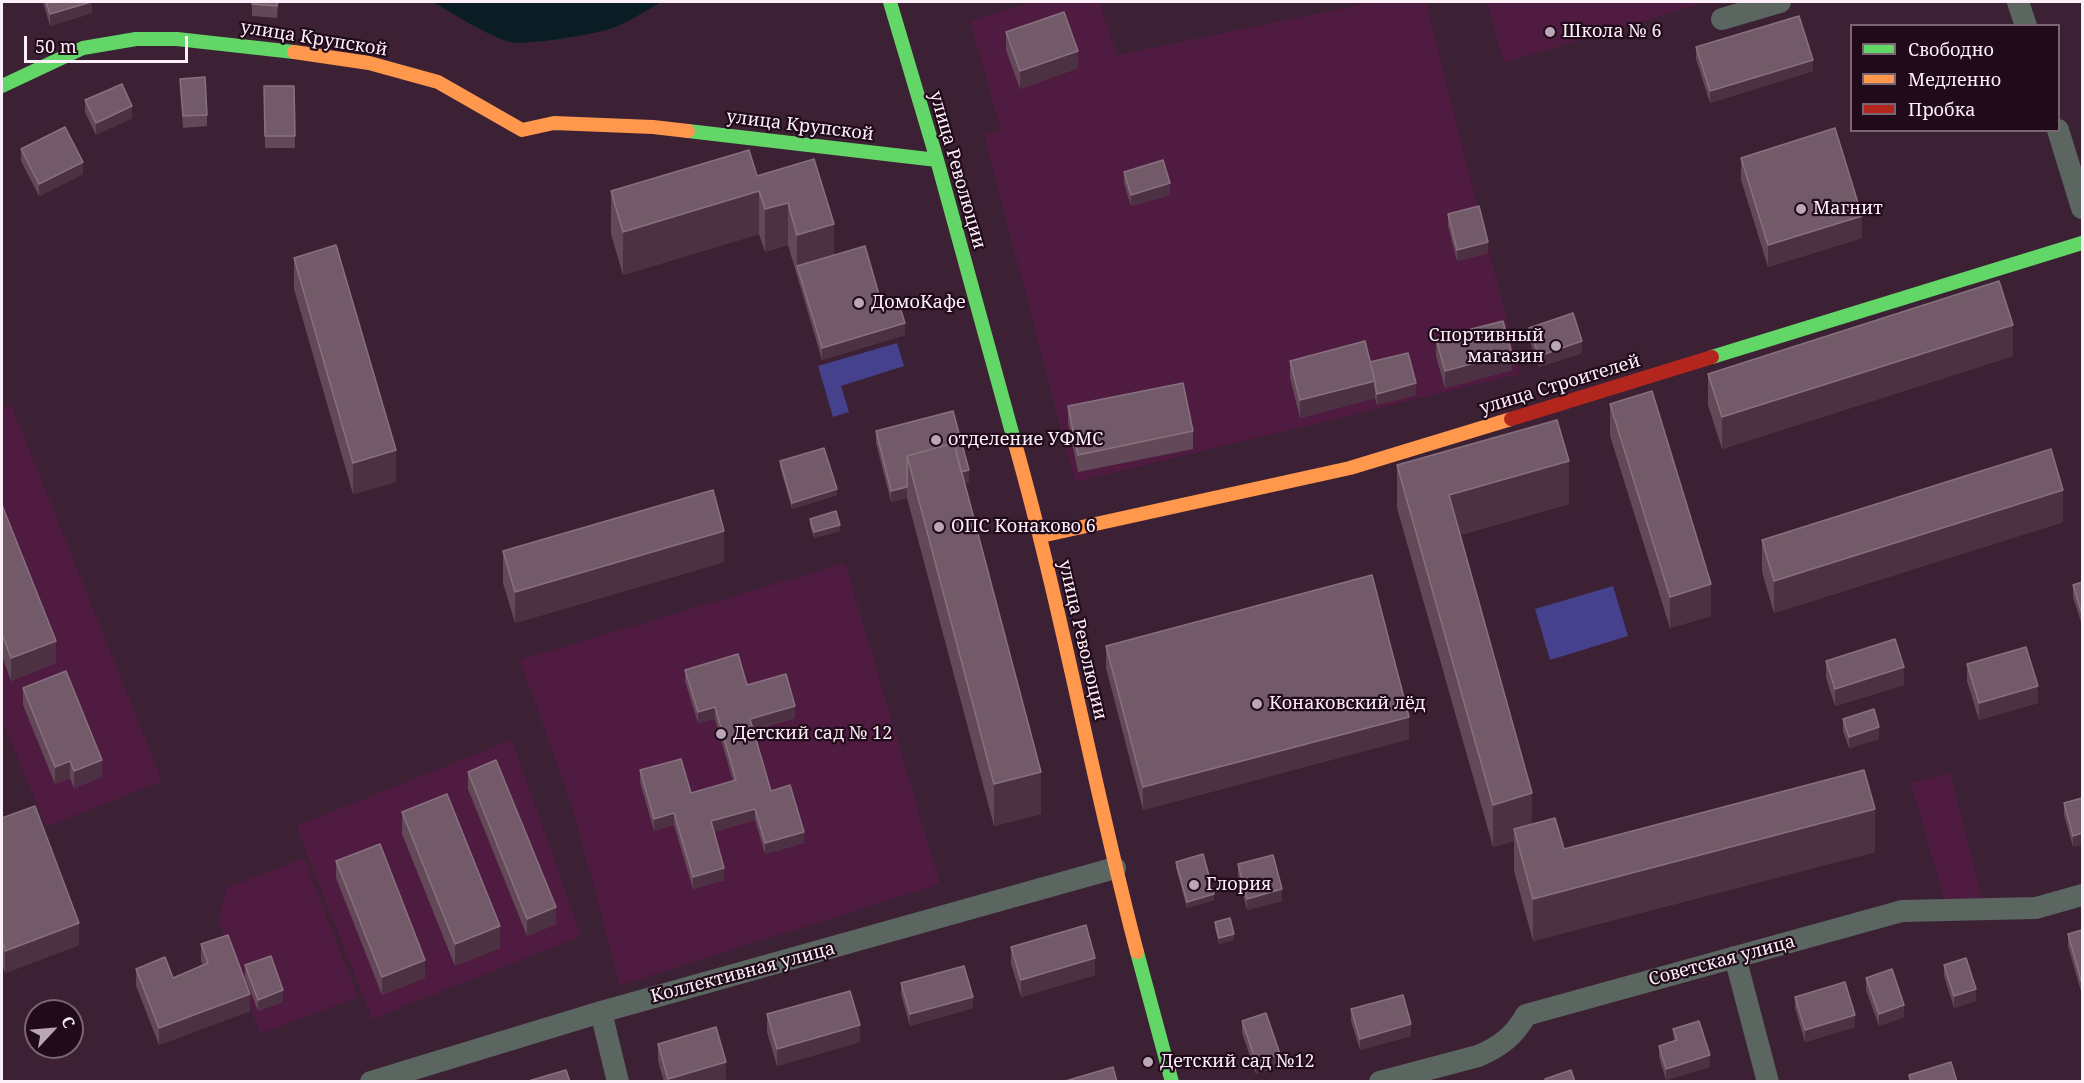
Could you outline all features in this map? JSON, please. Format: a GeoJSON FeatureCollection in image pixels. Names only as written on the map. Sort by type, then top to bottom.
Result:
{"type":"FeatureCollection","features":[{"type":"Feature","properties":{"kind":"main road","name":"улица Революции"},"geometry":{"type":"LineString","coordinates":[[890,2],[937,160],[1041,536],[1115,868],[1172,1082]]}},
{"type":"Feature","properties":{"kind":"main road","name":"улица Крупской"},"geometry":{"type":"LineString","coordinates":[[2,86],[83,48],[136,39],[177,39],[261,47],[369,63],[438,82],[522,130],[554,123],[653,127],[937,160]]}},
{"type":"Feature","properties":{"kind":"main road","name":"улица Строителей"},"geometry":{"type":"LineString","coordinates":[[1041,536],[1350,468],[2080,250]]}},
{"type":"Feature","properties":{"kind":"street"},"geometry":{"type":"LineString","coordinates":[[1722,19],[1780,2]]}},
{"type":"Feature","properties":{"kind":"street"},"geometry":{"type":"LineString","coordinates":[[2018,2],[2025,24]]}},
{"type":"Feature","properties":{"kind":"street"},"geometry":{"type":"LineString","coordinates":[[2059,132],[2082,208]]}},
{"type":"Feature","properties":{"kind":"street","name":"Коллективная улица"},"geometry":{"type":"LineString","coordinates":[[371,1082],[601,1012],[1115,868]]}},
{"type":"Feature","properties":{"kind":"street","name":"Советская улица"},"geometry":{"type":"LineString","coordinates":[[1380,1082],[1493,1050],[1508,1040],[1519,1028],[1526,1015],[1902,911],[2036,908],[2082,895]]}},
{"type":"Feature","properties":{"kind":"street"},"geometry":{"type":"LineString","coordinates":[[1735,957],[1768,1082]]}},
{"type":"Feature","properties":{"kind":"street"},"geometry":{"type":"LineString","coordinates":[[601,1012],[618,1082]]}},
{"type":"Feature","properties":{"kind":"shaded area"},"geometry":{"type":"Polygon","coordinates":[[[1034,2],[1099,2],[1117,55],[1374,2],[1426,2],[1520,374],[1075,482],[984,135],[1001,130],[970,21],[1034,2]]]}},
{"type":"Feature","properties":{"kind":"shaded area","name":"Школа № 6"},"geometry":{"type":"Polygon","coordinates":[[[1487,2],[1707,2],[1504,63],[1487,2]]]}},
{"type":"Feature","properties":{"kind":"shaded area"},"geometry":{"type":"Polygon","coordinates":[[[897,343],[904,366],[841,386],[849,412],[833,417],[818,366],[897,343]]]}},
{"type":"Feature","properties":{"kind":"shaded area"},"geometry":{"type":"Polygon","coordinates":[[[11,405],[162,781],[46,827],[2,719],[2,409],[11,405]]]}},
{"type":"Feature","properties":{"kind":"shaded area","name":"Детский сад № 12"},"geometry":{"type":"Polygon","coordinates":[[[845,563],[940,884],[620,985],[573,809],[520,660],[845,563]]]}},
{"type":"Feature","properties":{"kind":"shaded area"},"geometry":{"type":"Polygon","coordinates":[[[1613,586],[1628,636],[1550,660],[1535,609],[1613,586]]]}},
{"type":"Feature","properties":{"kind":"shaded area"},"geometry":{"type":"Polygon","coordinates":[[[512,740],[581,936],[372,1019],[296,826],[512,740]]]}},
{"type":"Feature","properties":{"kind":"shaded area"},"geometry":{"type":"Polygon","coordinates":[[[1950,773],[1982,899],[1945,902],[1911,783],[1950,773]]]}},
{"type":"Feature","properties":{"kind":"shaded area"},"geometry":{"type":"Polygon","coordinates":[[[304,858],[358,997],[260,1034],[219,923],[226,888],[304,858]]]}},
{"type":"Feature","properties":{"kind":"water"},"geometry":{"type":"Polygon","coordinates":[[[432,2],[661,2],[613,28],[561,39],[518,43],[489,34],[432,2]]]}},
{"type":"Feature","properties":{"kind":"building"},"geometry":{"type":"Polygon","coordinates":[[[46,2],[91,2],[50,14],[46,2]]]}},
{"type":"Feature","properties":{"kind":"building"},"geometry":{"type":"Polygon","coordinates":[[[252,2],[278,2],[277,6],[252,4],[252,2]]]}},
{"type":"Feature","properties":{"kind":"building"},"geometry":{"type":"Polygon","coordinates":[[[1064,12],[1078,51],[1020,71],[1006,32],[1064,12]]]}},
{"type":"Feature","properties":{"kind":"building"},"geometry":{"type":"Polygon","coordinates":[[[1799,16],[1813,60],[1710,91],[1696,47],[1799,16]]]}},
{"type":"Feature","properties":{"kind":"building"},"geometry":{"type":"Polygon","coordinates":[[[205,77],[207,115],[183,116],[180,79],[205,77]]]}},
{"type":"Feature","properties":{"kind":"building"},"geometry":{"type":"Polygon","coordinates":[[[122,84],[132,106],[96,123],[85,100],[122,84]]]}},
{"type":"Feature","properties":{"kind":"building"},"geometry":{"type":"Polygon","coordinates":[[[264,86],[294,86],[295,136],[265,136],[264,86]]]}},
{"type":"Feature","properties":{"kind":"building"},"geometry":{"type":"Polygon","coordinates":[[[65,127],[83,162],[39,184],[21,149],[65,127]]]}},
{"type":"Feature","properties":{"kind":"building","name":"Магнит"},"geometry":{"type":"Polygon","coordinates":[[[1835,128],[1862,216],[1768,245],[1741,158],[1835,128]]]}},
{"type":"Feature","properties":{"kind":"building"},"geometry":{"type":"Polygon","coordinates":[[[749,150],[757,176],[814,159],[834,224],[797,235],[788,203],[765,209],[759,191],[623,232],[611,191],[749,150]]]}},
{"type":"Feature","properties":{"kind":"building"},"geometry":{"type":"Polygon","coordinates":[[[1163,160],[1170,183],[1131,195],[1124,172],[1163,160]]]}},
{"type":"Feature","properties":{"kind":"building"},"geometry":{"type":"Polygon","coordinates":[[[1479,206],[1488,242],[1457,250],[1448,214],[1479,206]]]}},
{"type":"Feature","properties":{"kind":"building"},"geometry":{"type":"Polygon","coordinates":[[[336,245],[396,450],[353,463],[294,258],[336,245]]]}},
{"type":"Feature","properties":{"kind":"building"},"geometry":{"type":"Polygon","coordinates":[[[865,246],[882,305],[898,301],[905,323],[822,348],[797,266],[865,246]]]}},
{"type":"Feature","properties":{"kind":"building"},"geometry":{"type":"Polygon","coordinates":[[[1999,281],[2013,325],[1722,417],[1708,374],[1999,281]]]}},
{"type":"Feature","properties":{"kind":"building"},"geometry":{"type":"Polygon","coordinates":[[[1573,313],[1582,341],[1539,356],[1529,328],[1573,313]]]}},
{"type":"Feature","properties":{"kind":"building"},"geometry":{"type":"Polygon","coordinates":[[[1503,321],[1512,353],[1445,371],[1436,338],[1503,321]]]}},
{"type":"Feature","properties":{"kind":"building"},"geometry":{"type":"Polygon","coordinates":[[[1365,341],[1375,381],[1300,400],[1290,361],[1365,341]]]}},
{"type":"Feature","properties":{"kind":"building"},"geometry":{"type":"Polygon","coordinates":[[[1408,353],[1416,383],[1377,394],[1370,362],[1408,353]]]}},
{"type":"Feature","properties":{"kind":"building"},"geometry":{"type":"Polygon","coordinates":[[[1183,383],[1193,431],[1078,455],[1068,406],[1183,383]]]}},
{"type":"Feature","properties":{"kind":"building"},"geometry":{"type":"Polygon","coordinates":[[[1652,391],[1711,584],[1670,597],[1610,404],[1652,391]]]}},
{"type":"Feature","properties":{"kind":"building"},"geometry":{"type":"Polygon","coordinates":[[[953,411],[969,470],[961,472],[954,443],[907,456],[907,487],[891,491],[876,431],[953,411]]]}},
{"type":"Feature","properties":{"kind":"building"},"geometry":{"type":"Polygon","coordinates":[[[1557,420],[1569,461],[1449,495],[1532,793],[1493,805],[1397,465],[1557,420]]]}},
{"type":"Feature","properties":{"kind":"building"},"geometry":{"type":"Polygon","coordinates":[[[954,443],[1041,772],[994,784],[907,456],[954,443]]]}},
{"type":"Feature","properties":{"kind":"building"},"geometry":{"type":"Polygon","coordinates":[[[824,448],[837,489],[792,503],[780,461],[824,448]]]}},
{"type":"Feature","properties":{"kind":"building"},"geometry":{"type":"Polygon","coordinates":[[[2051,449],[2063,490],[1774,581],[1762,540],[2051,449]]]}},
{"type":"Feature","properties":{"kind":"building"},"geometry":{"type":"Polygon","coordinates":[[[713,490],[724,531],[515,592],[503,551],[713,490]]]}},
{"type":"Feature","properties":{"kind":"building"},"geometry":{"type":"Polygon","coordinates":[[[2,505],[56,641],[11,658],[2,634],[2,505]]]}},
{"type":"Feature","properties":{"kind":"building"},"geometry":{"type":"Polygon","coordinates":[[[836,511],[840,525],[814,532],[810,519],[836,511]]]}},
{"type":"Feature","properties":{"kind":"building","name":"Конаковский лёд"},"geometry":{"type":"Polygon","coordinates":[[[1372,575],[1409,717],[1143,787],[1106,646],[1372,575]]]}},
{"type":"Feature","properties":{"kind":"building"},"geometry":{"type":"Polygon","coordinates":[[[2082,582],[2082,614],[2073,585],[2082,582]]]}},
{"type":"Feature","properties":{"kind":"building"},"geometry":{"type":"Polygon","coordinates":[[[1895,639],[1904,667],[1835,689],[1826,661],[1895,639]]]}},
{"type":"Feature","properties":{"kind":"building"},"geometry":{"type":"Polygon","coordinates":[[[2026,647],[2038,686],[1979,703],[1967,664],[2026,647]]]}},
{"type":"Feature","properties":{"kind":"building"},"geometry":{"type":"Polygon","coordinates":[[[738,654],[747,685],[786,674],[795,706],[750,719],[771,791],[790,785],[804,832],[765,843],[755,809],[711,821],[724,868],[693,877],[674,813],[654,819],[640,770],[681,759],[691,793],[736,780],[715,707],[698,712],[685,670],[738,654]]]}},
{"type":"Feature","properties":{"kind":"building"},"geometry":{"type":"Polygon","coordinates":[[[66,671],[102,760],[74,771],[70,761],[55,767],[23,688],[66,671]]]}},
{"type":"Feature","properties":{"kind":"building"},"geometry":{"type":"Polygon","coordinates":[[[1874,709],[1879,727],[1849,737],[1843,719],[1874,709]]]}},
{"type":"Feature","properties":{"kind":"building"},"geometry":{"type":"Polygon","coordinates":[[[496,760],[556,907],[527,919],[468,772],[496,760]]]}},
{"type":"Feature","properties":{"kind":"building"},"geometry":{"type":"Polygon","coordinates":[[[1864,770],[1875,809],[1533,899],[1514,829],[1555,818],[1564,849],[1864,770]]]}},
{"type":"Feature","properties":{"kind":"building"},"geometry":{"type":"Polygon","coordinates":[[[447,794],[500,926],[455,944],[402,812],[447,794]]]}},
{"type":"Feature","properties":{"kind":"building"},"geometry":{"type":"Polygon","coordinates":[[[2082,798],[2082,833],[2073,836],[2064,803],[2082,798]]]}},
{"type":"Feature","properties":{"kind":"building"},"geometry":{"type":"Polygon","coordinates":[[[35,806],[79,923],[5,951],[2,941],[2,818],[35,806]]]}},
{"type":"Feature","properties":{"kind":"building"},"geometry":{"type":"Polygon","coordinates":[[[380,844],[425,960],[382,977],[336,861],[380,844]]]}},
{"type":"Feature","properties":{"kind":"building"},"geometry":{"type":"Polygon","coordinates":[[[1203,854],[1214,894],[1187,902],[1176,862],[1203,854]]]}},
{"type":"Feature","properties":{"kind":"building"},"geometry":{"type":"Polygon","coordinates":[[[1273,855],[1282,889],[1247,899],[1238,864],[1273,855]]]}},
{"type":"Feature","properties":{"kind":"building"},"geometry":{"type":"Polygon","coordinates":[[[1230,918],[1234,934],[1219,938],[1215,922],[1230,918]]]}},
{"type":"Feature","properties":{"kind":"building"},"geometry":{"type":"Polygon","coordinates":[[[1086,925],[1095,958],[1021,980],[1011,947],[1086,925]]]}},
{"type":"Feature","properties":{"kind":"building"},"geometry":{"type":"Polygon","coordinates":[[[2082,930],[2082,984],[2068,934],[2082,930]]]}},
{"type":"Feature","properties":{"kind":"building"},"geometry":{"type":"Polygon","coordinates":[[[228,935],[250,994],[159,1028],[136,969],[165,957],[173,978],[208,963],[201,944],[228,935]]]}},
{"type":"Feature","properties":{"kind":"building"},"geometry":{"type":"Polygon","coordinates":[[[271,956],[283,990],[258,1000],[245,965],[271,956]]]}},
{"type":"Feature","properties":{"kind":"building"},"geometry":{"type":"Polygon","coordinates":[[[1966,958],[1976,989],[1954,996],[1944,965],[1966,958]]]}},
{"type":"Feature","properties":{"kind":"building"},"geometry":{"type":"Polygon","coordinates":[[[964,966],[973,997],[910,1014],[901,983],[964,966]]]}},
{"type":"Feature","properties":{"kind":"building"},"geometry":{"type":"Polygon","coordinates":[[[1892,969],[1904,1005],[1879,1014],[1866,978],[1892,969]]]}},
{"type":"Feature","properties":{"kind":"building"},"geometry":{"type":"Polygon","coordinates":[[[1845,982],[1855,1015],[1805,1030],[1795,997],[1845,982]]]}},
{"type":"Feature","properties":{"kind":"building"},"geometry":{"type":"Polygon","coordinates":[[[850,991],[860,1025],[777,1049],[767,1014],[850,991]]]}},
{"type":"Feature","properties":{"kind":"building"},"geometry":{"type":"Polygon","coordinates":[[[1403,995],[1411,1024],[1360,1039],[1351,1009],[1403,995]]]}},
{"type":"Feature","properties":{"kind":"building"},"geometry":{"type":"Polygon","coordinates":[[[1266,1013],[1280,1054],[1256,1062],[1242,1021],[1266,1013]]]}},
{"type":"Feature","properties":{"kind":"building"},"geometry":{"type":"Polygon","coordinates":[[[1699,1021],[1710,1055],[1666,1069],[1659,1046],[1677,1040],[1673,1029],[1699,1021]]]}},
{"type":"Feature","properties":{"kind":"building"},"geometry":{"type":"Polygon","coordinates":[[[716,1027],[726,1062],[668,1079],[658,1044],[716,1027]]]}},
{"type":"Feature","properties":{"kind":"building"},"geometry":{"type":"Polygon","coordinates":[[[1951,1062],[1957,1082],[1911,1082],[1909,1075],[1951,1062]]]}},
{"type":"Feature","properties":{"kind":"building"},"geometry":{"type":"Polygon","coordinates":[[[1113,1067],[1117,1082],[1062,1082],[1113,1067]]]}},
{"type":"Feature","properties":{"kind":"building"},"geometry":{"type":"Polygon","coordinates":[[[566,1070],[570,1082],[525,1082],[566,1070]]]}},
{"type":"Feature","properties":{"kind":"building"},"geometry":{"type":"Polygon","coordinates":[[[1571,1070],[1575,1082],[1546,1082],[1545,1079],[1571,1070]]]}},
{"type":"Feature","properties":{"kind":"traffic: fast"},"geometry":{"type":"LineString","coordinates":[[890,2],[937,160],[1016,447]]}},
{"type":"Feature","properties":{"kind":"traffic: fast"},"geometry":{"type":"LineString","coordinates":[[2,86],[83,48],[136,39],[177,39],[294,52]]}},
{"type":"Feature","properties":{"kind":"traffic: fast"},"geometry":{"type":"LineString","coordinates":[[688,131],[937,160]]}},
{"type":"Feature","properties":{"kind":"traffic: fast"},"geometry":{"type":"LineString","coordinates":[[1712,357],[2082,243]]}},
{"type":"Feature","properties":{"kind":"traffic: fast"},"geometry":{"type":"LineString","coordinates":[[1137,952],[1172,1082]]}},
{"type":"Feature","properties":{"kind":"traffic: slow"},"geometry":{"type":"LineString","coordinates":[[294,52],[369,63],[438,82],[522,130],[554,123],[653,127],[688,131]]}},
{"type":"Feature","properties":{"kind":"traffic: slow"},"geometry":{"type":"LineString","coordinates":[[1041,536],[1350,468],[1511,419]]}},
{"type":"Feature","properties":{"kind":"traffic: slow"},"geometry":{"type":"LineString","coordinates":[[1016,447],[1049,573],[1137,952]]}},
{"type":"Feature","properties":{"kind":"traffic: jam"},"geometry":{"type":"LineString","coordinates":[[1511,419],[1712,357]]}},
{"type":"Feature","properties":{"kind":"place","name":"Школа № 6"},"geometry":{"type":"Point","coordinates":[1550,32]}},
{"type":"Feature","properties":{"kind":"place","name":"Магнит"},"geometry":{"type":"Point","coordinates":[1801,209]}},
{"type":"Feature","properties":{"kind":"place","name":"ДомоКафе"},"geometry":{"type":"Point","coordinates":[859,303]}},
{"type":"Feature","properties":{"kind":"place","name":"Спортивный магазин"},"geometry":{"type":"Point","coordinates":[1556,346]}},
{"type":"Feature","properties":{"kind":"place","name":"отделение УФМС"},"geometry":{"type":"Point","coordinates":[936,440]}},
{"type":"Feature","properties":{"kind":"place","name":"ОПС Конаково 6"},"geometry":{"type":"Point","coordinates":[939,527]}},
{"type":"Feature","properties":{"kind":"place","name":"Конаковский лёд"},"geometry":{"type":"Point","coordinates":[1257,704]}},
{"type":"Feature","properties":{"kind":"place","name":"Детский сад № 12"},"geometry":{"type":"Point","coordinates":[721,734]}},
{"type":"Feature","properties":{"kind":"place","name":"Глория"},"geometry":{"type":"Point","coordinates":[1194,885]}},
{"type":"Feature","properties":{"kind":"place","name":"Детский сад №12"},"geometry":{"type":"Point","coordinates":[1148,1062]}}]}
